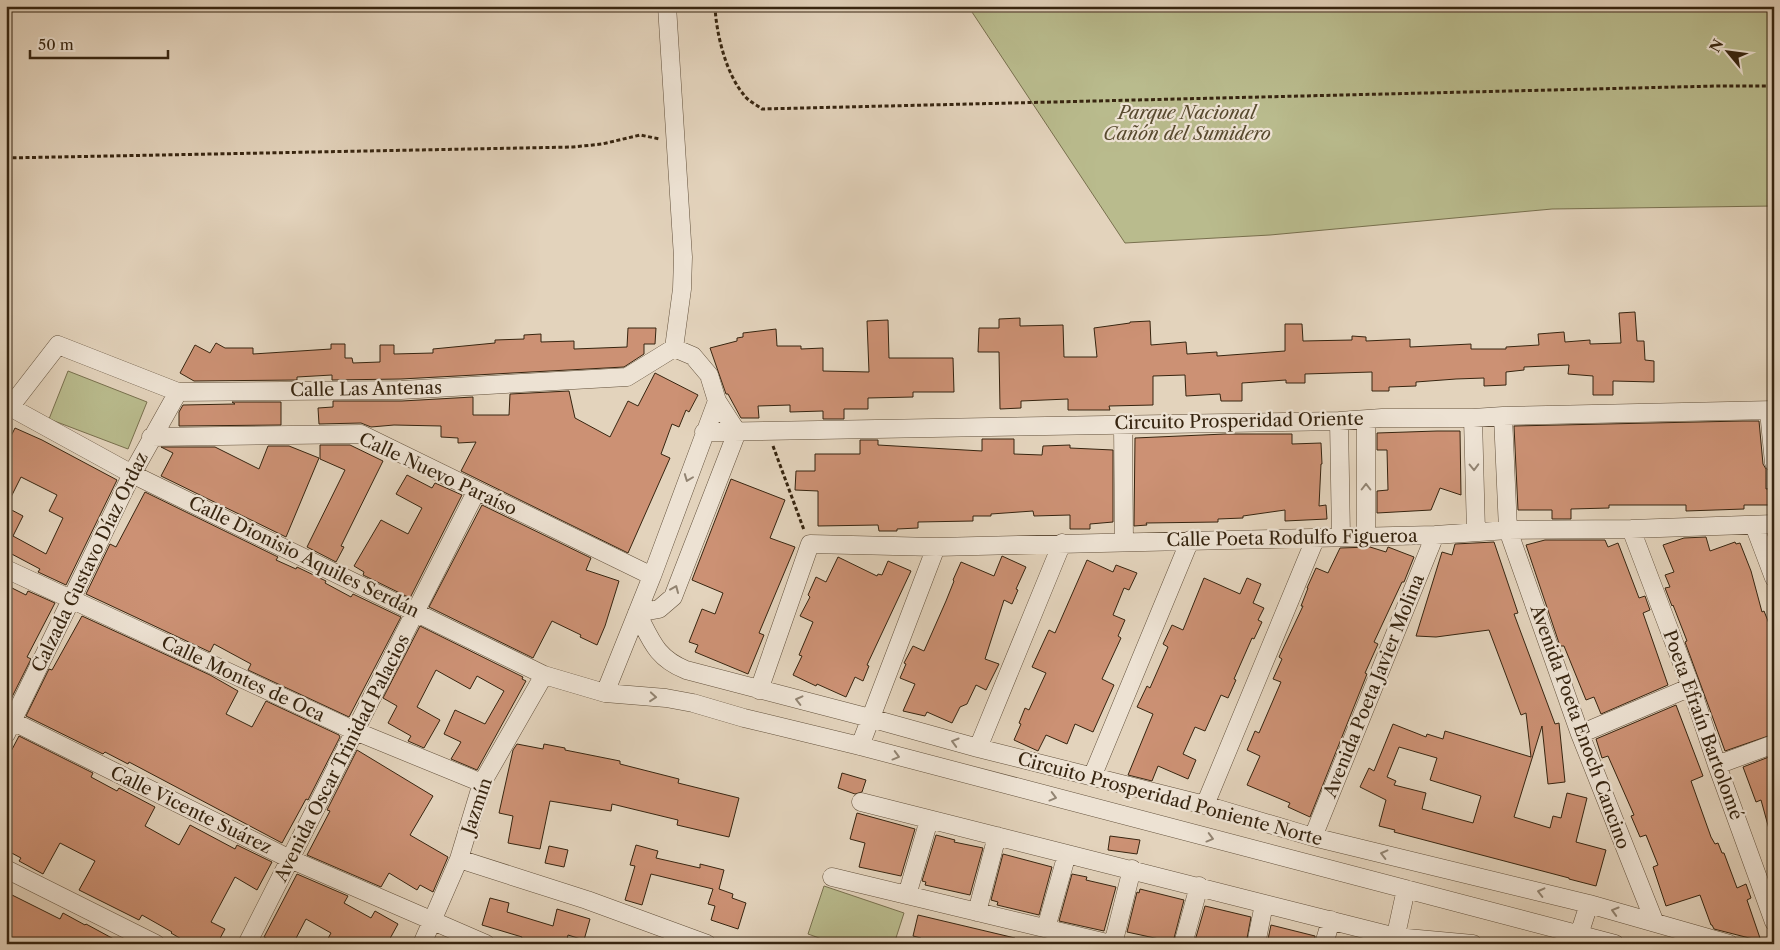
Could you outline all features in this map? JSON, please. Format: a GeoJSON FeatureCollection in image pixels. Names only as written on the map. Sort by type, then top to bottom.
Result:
{"type":"FeatureCollection","features":[{"type":"Feature","properties":{"kind":"street"},"geometry":{"type":"LineString","coordinates":[[637,613],[659,609],[673,597],[737,432],[717,402],[709,375],[693,356],[674,348],[682,289],[683,256],[667,6]]}},
{"type":"Feature","properties":{"kind":"street","name":"Calle Las Antenas"},"geometry":{"type":"LineString","coordinates":[[10,408],[58,346],[178,392],[401,390],[627,376],[674,348]]}},
{"type":"Feature","properties":{"kind":"street","name":"Calzada Gustavo Díaz Ordaz"},"geometry":{"type":"LineString","coordinates":[[8,725],[132,474],[178,392]]}},
{"type":"Feature","properties":{"kind":"street"},"geometry":{"type":"LineString","coordinates":[[605,693],[652,576],[704,432],[717,402]]}},
{"type":"Feature","properties":{"kind":"street","name":"Calle Dionisio Aquiles Serdán"},"geometry":{"type":"LineString","coordinates":[[10,408],[132,474],[544,674],[605,693]]}},
{"type":"Feature","properties":{"kind":"street"},"geometry":{"type":"LineString","coordinates":[[1771,410],[1774,464]]}},
{"type":"Feature","properties":{"kind":"street","name":"Circuito Prosperidad Oriente"},"geometry":{"type":"LineString","coordinates":[[704,432],[1339,421],[1382,418],[1473,418],[1771,410]]}},
{"type":"Feature","properties":{"kind":"street","name":"Avenida Poeta Enoch Cancino"},"geometry":{"type":"LineString","coordinates":[[1503,416],[1508,530],[1580,734],[1655,923]]}},
{"type":"Feature","properties":{"kind":"street"},"geometry":{"type":"LineString","coordinates":[[1473,418],[1476,532]]}},
{"type":"Feature","properties":{"kind":"street"},"geometry":{"type":"LineString","coordinates":[[1366,420],[1366,536]]}},
{"type":"Feature","properties":{"kind":"street"},"geometry":{"type":"LineString","coordinates":[[1339,421],[1340,536]]}},
{"type":"Feature","properties":{"kind":"street"},"geometry":{"type":"LineString","coordinates":[[1123,424],[1124,542]]}},
{"type":"Feature","properties":{"kind":"street","name":"Calle Nuevo Paraíso"},"geometry":{"type":"LineString","coordinates":[[152,437],[361,434],[476,492],[652,576]]}},
{"type":"Feature","properties":{"kind":"street","name":"Avenida Oscar Trinidad Palacios"},"geometry":{"type":"LineString","coordinates":[[248,944],[476,492]]}},
{"type":"Feature","properties":{"kind":"street","name":"Calle Poeta Rodulfo Figueroa"},"geometry":{"type":"LineString","coordinates":[[810,544],[936,546],[1062,544],[1774,524]]}},
{"type":"Feature","properties":{"kind":"street"},"geometry":{"type":"LineString","coordinates":[[1754,525],[1774,578]]}},
{"type":"Feature","properties":{"kind":"street","name":"Poeta Efraín Bartolomé"},"geometry":{"type":"LineString","coordinates":[[1631,529],[1691,687],[1774,922]]}},
{"type":"Feature","properties":{"kind":"street","name":"Avenida Poeta Javier Molina"},"geometry":{"type":"LineString","coordinates":[[1313,837],[1435,535]]}},
{"type":"Feature","properties":{"kind":"street"},"geometry":{"type":"LineString","coordinates":[[1205,805],[1316,537]]}},
{"type":"Feature","properties":{"kind":"street"},"geometry":{"type":"LineString","coordinates":[[1092,777],[1190,540]]}},
{"type":"Feature","properties":{"kind":"street"},"geometry":{"type":"LineString","coordinates":[[758,690],[810,544]]}},
{"type":"Feature","properties":{"kind":"street"},"geometry":{"type":"LineString","coordinates":[[978,748],[1062,544]]}},
{"type":"Feature","properties":{"kind":"street"},"geometry":{"type":"LineString","coordinates":[[860,746],[936,546]]}},
{"type":"Feature","properties":{"kind":"street","name":"Calle Montes de Oca"},"geometry":{"type":"LineString","coordinates":[[6,569],[355,731],[482,783]]}},
{"type":"Feature","properties":{"kind":"street","name":"Circuito Prosperidad Poniente Norte"},"geometry":{"type":"LineString","coordinates":[[637,613],[659,652],[672,664],[686,670],[978,748],[1205,805],[1313,837],[1589,904],[1729,944]]}},
{"type":"Feature","properties":{"kind":"street","name":"Jazmín"},"geometry":{"type":"LineString","coordinates":[[422,944],[459,859],[482,783],[544,674]]}},
{"type":"Feature","properties":{"kind":"street"},"geometry":{"type":"LineString","coordinates":[[1580,734],[1691,687]]}},
{"type":"Feature","properties":{"kind":"street","name":"Circuito Prosperidad Poniente Norte"},"geometry":{"type":"LineString","coordinates":[[605,693],[666,698],[693,704],[1406,889],[1578,939],[1615,944]]}},
{"type":"Feature","properties":{"kind":"street","name":"Calle Vicente Suárez"},"geometry":{"type":"LineString","coordinates":[[8,725],[290,859],[486,944]]}},
{"type":"Feature","properties":{"kind":"street"},"geometry":{"type":"LineString","coordinates":[[1717,765],[1774,744]]}},
{"type":"Feature","properties":{"kind":"street"},"geometry":{"type":"LineString","coordinates":[[861,802],[1331,920],[1395,940],[1469,943]]}},
{"type":"Feature","properties":{"kind":"street"},"geometry":{"type":"LineString","coordinates":[[907,895],[928,820]]}},
{"type":"Feature","properties":{"kind":"street"},"geometry":{"type":"LineString","coordinates":[[977,912],[997,836]]}},
{"type":"Feature","properties":{"kind":"street"},"geometry":{"type":"LineString","coordinates":[[1046,928],[1067,854]]}},
{"type":"Feature","properties":{"kind":"street"},"geometry":{"type":"LineString","coordinates":[[459,859],[587,900],[707,944]]}},
{"type":"Feature","properties":{"kind":"street"},"geometry":{"type":"LineString","coordinates":[[6,869],[156,944]]}},
{"type":"Feature","properties":{"kind":"street"},"geometry":{"type":"LineString","coordinates":[[832,877],[1112,944],[1132,869]]}},
{"type":"Feature","properties":{"kind":"street"},"geometry":{"type":"LineString","coordinates":[[1183,944],[1198,886]]}},
{"type":"Feature","properties":{"kind":"street"},"geometry":{"type":"LineString","coordinates":[[1395,940],[1406,889]]}},
{"type":"Feature","properties":{"kind":"street"},"geometry":{"type":"LineString","coordinates":[[1256,944],[1264,904]]}},
{"type":"Feature","properties":{"kind":"street"},"geometry":{"type":"LineString","coordinates":[[1578,939],[1589,904]]}},
{"type":"Feature","properties":{"kind":"street"},"geometry":{"type":"LineString","coordinates":[[1324,944],[1331,920]]}},
{"type":"Feature","properties":{"kind":"path"},"geometry":{"type":"LineString","coordinates":[[715,6],[720,44],[734,80],[744,96],[762,109],[1774,86]]}},
{"type":"Feature","properties":{"kind":"path"},"geometry":{"type":"LineString","coordinates":[[6,158],[573,147],[602,144],[640,135],[675,142]]}},
{"type":"Feature","properties":{"kind":"path"},"geometry":{"type":"LineString","coordinates":[[767,430],[810,544]]}},
{"type":"Feature","properties":{"kind":"green space","name":"Parque Nacional Cañón del Sumidero"},"geometry":{"type":"Polygon","coordinates":[[[968,6],[1774,6],[1774,206],[1552,209],[1270,235],[1125,243],[968,6]]]}},
{"type":"Feature","properties":{"kind":"green space"},"geometry":{"type":"Polygon","coordinates":[[[68,371],[147,402],[128,449],[49,419],[68,371]]]}},
{"type":"Feature","properties":{"kind":"green space"},"geometry":{"type":"Polygon","coordinates":[[[824,886],[904,913],[894,944],[836,944],[808,934],[824,886]]]}},
{"type":"Feature","properties":{"kind":"building"},"geometry":{"type":"Polygon","coordinates":[[[1635,312],[1637,341],[1644,341],[1645,360],[1654,361],[1654,382],[1613,381],[1613,395],[1593,395],[1593,376],[1568,374],[1569,365],[1524,367],[1524,370],[1506,372],[1506,385],[1484,386],[1484,378],[1456,379],[1416,382],[1416,386],[1389,387],[1389,391],[1372,391],[1372,372],[1305,374],[1305,383],[1286,383],[1286,380],[1242,383],[1242,401],[1221,401],[1220,394],[1186,396],[1185,375],[1153,376],[1153,405],[1109,406],[1110,410],[1068,410],[1068,399],[1021,401],[1021,408],[1000,409],[999,352],[978,352],[979,328],[999,328],[999,319],[1020,318],[1020,326],[1063,325],[1064,357],[1097,357],[1094,328],[1150,321],[1151,345],[1186,342],[1187,354],[1217,352],[1217,356],[1285,351],[1285,324],[1302,324],[1303,341],[1352,340],[1352,336],[1366,337],[1366,341],[1410,339],[1410,347],[1471,344],[1471,349],[1506,349],[1506,347],[1539,345],[1538,334],[1564,332],[1565,342],[1590,340],[1590,344],[1621,343],[1619,313],[1635,312]]]}},
{"type":"Feature","properties":{"kind":"building"},"geometry":{"type":"Polygon","coordinates":[[[888,320],[889,358],[953,358],[954,392],[913,392],[913,397],[868,398],[868,409],[844,409],[844,419],[823,419],[823,411],[790,412],[790,405],[758,406],[759,418],[741,418],[728,394],[726,394],[710,348],[737,341],[737,338],[743,337],[743,333],[776,329],[777,346],[801,346],[801,349],[823,348],[823,371],[869,372],[867,321],[888,320]]]}},
{"type":"Feature","properties":{"kind":"building"},"geometry":{"type":"Polygon","coordinates":[[[628,328],[656,328],[655,344],[644,344],[644,354],[624,367],[401,379],[332,380],[332,375],[297,377],[297,380],[194,381],[180,373],[195,345],[210,353],[216,343],[225,348],[253,348],[253,354],[331,349],[331,344],[345,344],[345,358],[352,358],[353,363],[380,362],[380,345],[394,345],[394,354],[433,353],[433,349],[495,343],[495,340],[524,339],[524,335],[541,334],[541,342],[574,341],[574,349],[627,347],[628,328]]]}},
{"type":"Feature","properties":{"kind":"building"},"geometry":{"type":"Polygon","coordinates":[[[655,373],[698,395],[689,412],[686,410],[679,427],[672,424],[661,454],[670,458],[628,553],[461,471],[476,442],[458,443],[458,438],[441,437],[441,426],[394,425],[371,427],[361,423],[319,424],[318,408],[333,407],[333,401],[402,401],[473,397],[473,415],[509,415],[510,394],[569,391],[575,418],[610,437],[628,401],[638,406],[655,373]]]}},
{"type":"Feature","properties":{"kind":"building"},"geometry":{"type":"Polygon","coordinates":[[[232,402],[281,402],[281,425],[179,426],[179,412],[183,405],[235,404],[232,402]]]}},
{"type":"Feature","properties":{"kind":"building"},"geometry":{"type":"Polygon","coordinates":[[[1759,421],[1763,464],[1766,469],[1766,489],[1774,488],[1774,505],[1744,505],[1744,509],[1686,511],[1686,505],[1609,505],[1609,508],[1571,509],[1571,519],[1552,519],[1552,510],[1518,510],[1514,426],[1759,421]]]}},
{"type":"Feature","properties":{"kind":"building"},"geometry":{"type":"Polygon","coordinates":[[[15,428],[42,440],[117,480],[66,585],[38,572],[40,569],[6,551],[6,507],[6,446],[15,428]],[[21,477],[6,507],[23,516],[13,536],[46,554],[63,518],[49,511],[57,495],[21,477]]]}},
{"type":"Feature","properties":{"kind":"building"},"geometry":{"type":"Polygon","coordinates":[[[1460,431],[1461,495],[1440,488],[1431,510],[1377,513],[1377,491],[1388,490],[1387,450],[1377,450],[1377,433],[1460,431]]]}},
{"type":"Feature","properties":{"kind":"building"},"geometry":{"type":"Polygon","coordinates":[[[1225,434],[1292,434],[1292,444],[1321,443],[1322,464],[1319,506],[1326,505],[1327,519],[1285,521],[1285,510],[1243,516],[1243,518],[1218,519],[1218,522],[1146,523],[1147,525],[1134,526],[1135,438],[1225,434]]]}},
{"type":"Feature","properties":{"kind":"building"},"geometry":{"type":"Polygon","coordinates":[[[982,439],[1014,439],[1014,454],[1042,455],[1043,446],[1070,445],[1070,448],[1113,450],[1113,522],[1090,524],[1090,529],[1070,529],[1070,515],[1034,516],[1033,511],[973,516],[973,521],[918,522],[918,528],[897,529],[897,531],[879,531],[878,525],[818,526],[818,491],[795,490],[796,471],[815,471],[815,454],[860,454],[860,440],[878,440],[878,445],[982,451],[982,439]]]}},
{"type":"Feature","properties":{"kind":"building"},"geometry":{"type":"Polygon","coordinates":[[[320,445],[350,445],[383,461],[341,546],[344,547],[336,562],[307,547],[345,470],[320,459],[320,445]]]}},
{"type":"Feature","properties":{"kind":"building"},"geometry":{"type":"Polygon","coordinates":[[[268,446],[289,446],[319,458],[286,537],[161,476],[173,453],[161,447],[215,447],[259,469],[268,446]]]}},
{"type":"Feature","properties":{"kind":"building"},"geometry":{"type":"Polygon","coordinates":[[[407,475],[432,488],[435,483],[462,495],[410,598],[363,575],[364,572],[354,566],[381,520],[408,534],[422,508],[396,494],[407,475]]]}},
{"type":"Feature","properties":{"kind":"building"},"geometry":{"type":"Polygon","coordinates":[[[731,479],[785,500],[770,538],[795,547],[759,633],[764,635],[748,674],[695,652],[698,645],[689,642],[702,609],[715,614],[723,593],[692,580],[731,479]]]}},
{"type":"Feature","properties":{"kind":"building"},"geometry":{"type":"Polygon","coordinates":[[[145,492],[278,557],[276,560],[296,569],[297,567],[326,581],[325,583],[351,597],[353,594],[401,617],[349,717],[248,670],[251,664],[214,644],[210,652],[86,594],[110,544],[116,547],[145,492]]]}},
{"type":"Feature","properties":{"kind":"building"},"geometry":{"type":"Polygon","coordinates":[[[482,505],[591,558],[586,570],[619,581],[597,645],[552,621],[533,658],[429,607],[482,505]]]}},
{"type":"Feature","properties":{"kind":"building"},"geometry":{"type":"Polygon","coordinates":[[[1706,537],[1710,551],[1735,542],[1736,544],[1740,543],[1751,571],[1762,612],[1764,611],[1774,636],[1774,734],[1725,751],[1685,642],[1687,641],[1665,588],[1670,587],[1665,575],[1674,572],[1663,545],[1684,538],[1706,537]]]}},
{"type":"Feature","properties":{"kind":"building"},"geometry":{"type":"Polygon","coordinates":[[[1545,540],[1605,540],[1608,547],[1618,543],[1639,598],[1645,596],[1650,610],[1643,613],[1668,685],[1601,714],[1594,697],[1586,700],[1564,646],[1560,646],[1526,545],[1545,540]]]}},
{"type":"Feature","properties":{"kind":"building"},"geometry":{"type":"Polygon","coordinates":[[[1494,542],[1518,613],[1514,614],[1555,724],[1559,723],[1565,782],[1548,784],[1542,726],[1514,817],[1550,828],[1553,816],[1561,818],[1567,793],[1587,798],[1576,842],[1606,850],[1596,886],[1394,832],[1395,830],[1379,826],[1386,800],[1360,787],[1369,768],[1374,771],[1393,724],[1426,737],[1427,734],[1443,739],[1445,731],[1531,757],[1526,713],[1521,715],[1489,630],[1436,637],[1416,636],[1442,552],[1452,555],[1455,544],[1494,542]],[[1399,747],[1387,777],[1396,781],[1394,785],[1426,793],[1422,809],[1473,823],[1481,796],[1430,780],[1437,758],[1399,747]]]}},
{"type":"Feature","properties":{"kind":"building"},"geometry":{"type":"Polygon","coordinates":[[[1370,547],[1386,552],[1388,547],[1414,557],[1404,582],[1402,582],[1374,642],[1378,644],[1310,817],[1288,807],[1290,803],[1247,785],[1260,756],[1247,750],[1255,731],[1259,733],[1281,682],[1273,679],[1282,659],[1279,657],[1303,606],[1301,606],[1307,588],[1316,568],[1328,573],[1340,548],[1370,547]]]}},
{"type":"Feature","properties":{"kind":"building"},"geometry":{"type":"Polygon","coordinates":[[[1002,556],[1026,567],[1016,589],[1018,590],[1012,604],[1004,600],[985,659],[999,664],[986,690],[976,685],[967,704],[960,707],[952,723],[927,712],[925,716],[903,711],[915,684],[900,678],[906,664],[904,663],[913,646],[924,651],[961,562],[994,576],[1002,556]]]}},
{"type":"Feature","properties":{"kind":"building"},"geometry":{"type":"Polygon","coordinates":[[[838,557],[877,576],[878,574],[882,575],[888,561],[911,571],[867,665],[869,666],[863,681],[855,677],[846,697],[793,675],[802,656],[799,655],[813,622],[800,616],[810,597],[808,595],[816,577],[826,582],[838,557]]]}},
{"type":"Feature","properties":{"kind":"building"},"geometry":{"type":"Polygon","coordinates":[[[1087,560],[1113,572],[1116,565],[1137,573],[1129,590],[1124,588],[1113,615],[1125,620],[1118,636],[1121,638],[1102,679],[1114,685],[1093,732],[1075,724],[1067,744],[1046,735],[1038,751],[1014,740],[1025,708],[1029,710],[1046,673],[1032,667],[1049,630],[1055,633],[1087,560]]]}},
{"type":"Feature","properties":{"kind":"building"},"geometry":{"type":"Polygon","coordinates":[[[1204,578],[1240,594],[1247,578],[1261,584],[1253,603],[1264,608],[1258,620],[1262,622],[1254,639],[1252,638],[1228,698],[1221,695],[1205,731],[1195,727],[1183,754],[1196,760],[1188,779],[1158,766],[1152,781],[1128,775],[1153,714],[1137,707],[1147,686],[1150,688],[1168,647],[1163,644],[1172,625],[1183,630],[1204,578]]]}},
{"type":"Feature","properties":{"kind":"building"},"geometry":{"type":"Polygon","coordinates":[[[6,585],[26,595],[28,591],[55,603],[27,657],[31,659],[7,707],[6,585]]]}},
{"type":"Feature","properties":{"kind":"building"},"geometry":{"type":"Polygon","coordinates":[[[82,616],[210,675],[238,691],[226,714],[252,727],[266,701],[339,735],[340,737],[308,800],[306,799],[282,843],[129,762],[128,764],[105,752],[103,754],[26,716],[49,669],[52,670],[82,616]]]}},
{"type":"Feature","properties":{"kind":"building"},"geometry":{"type":"Polygon","coordinates":[[[420,626],[523,677],[522,679],[526,681],[477,770],[451,759],[461,742],[444,734],[455,710],[485,724],[504,691],[477,676],[470,689],[436,670],[417,707],[440,720],[424,748],[408,741],[411,736],[388,723],[397,706],[383,698],[420,626]]]}},
{"type":"Feature","properties":{"kind":"building"},"geometry":{"type":"Polygon","coordinates":[[[1676,705],[1703,776],[1691,781],[1711,837],[1715,844],[1718,843],[1722,853],[1724,853],[1737,888],[1746,884],[1751,898],[1747,900],[1761,941],[1714,929],[1700,895],[1666,906],[1653,867],[1658,865],[1646,835],[1640,837],[1631,816],[1634,815],[1608,756],[1602,758],[1596,739],[1676,705]]]}},
{"type":"Feature","properties":{"kind":"building"},"geometry":{"type":"Polygon","coordinates":[[[19,736],[93,773],[91,777],[117,791],[119,788],[155,807],[145,826],[179,845],[190,825],[235,849],[237,845],[272,862],[257,890],[235,877],[211,922],[225,929],[217,944],[190,944],[142,915],[139,920],[79,890],[95,861],[60,843],[43,874],[19,861],[21,858],[6,850],[6,761],[19,736]]]}},
{"type":"Feature","properties":{"kind":"building"},"geometry":{"type":"Polygon","coordinates":[[[517,744],[543,749],[544,744],[620,761],[620,764],[679,779],[678,783],[739,798],[729,837],[677,825],[678,820],[612,804],[611,811],[550,801],[540,849],[508,843],[513,816],[499,813],[513,750],[517,744]]]}},
{"type":"Feature","properties":{"kind":"building"},"geometry":{"type":"Polygon","coordinates":[[[357,750],[433,796],[410,835],[448,857],[433,892],[420,885],[417,890],[389,873],[381,887],[307,855],[330,811],[327,810],[357,750]]]}},
{"type":"Feature","properties":{"kind":"building"},"geometry":{"type":"Polygon","coordinates":[[[1774,755],[1774,828],[1769,829],[1761,800],[1756,802],[1743,767],[1774,755]]]}},
{"type":"Feature","properties":{"kind":"building"},"geometry":{"type":"Polygon","coordinates":[[[842,773],[866,780],[862,792],[855,794],[838,788],[842,773]]]}},
{"type":"Feature","properties":{"kind":"building"},"geometry":{"type":"Polygon","coordinates":[[[857,813],[915,829],[901,876],[859,867],[865,843],[850,839],[857,813]]]}},
{"type":"Feature","properties":{"kind":"building"},"geometry":{"type":"Polygon","coordinates":[[[936,835],[955,840],[954,842],[983,848],[970,895],[925,885],[926,882],[922,881],[936,835]]]}},
{"type":"Feature","properties":{"kind":"building"},"geometry":{"type":"Polygon","coordinates":[[[1110,836],[1140,840],[1137,854],[1108,850],[1110,836]]]}},
{"type":"Feature","properties":{"kind":"building"},"geometry":{"type":"Polygon","coordinates":[[[636,845],[658,851],[656,858],[700,868],[700,864],[724,870],[719,889],[733,894],[732,898],[746,903],[738,929],[711,920],[715,906],[708,904],[713,889],[651,874],[642,905],[625,900],[635,866],[630,865],[636,845]]]}},
{"type":"Feature","properties":{"kind":"building"},"geometry":{"type":"Polygon","coordinates":[[[549,846],[568,850],[564,867],[545,863],[549,846]]]}},
{"type":"Feature","properties":{"kind":"building"},"geometry":{"type":"Polygon","coordinates":[[[1003,854],[1052,867],[1039,915],[997,905],[998,902],[991,900],[1003,854]]]}},
{"type":"Feature","properties":{"kind":"building"},"geometry":{"type":"Polygon","coordinates":[[[297,874],[348,896],[344,903],[371,918],[375,911],[398,924],[387,944],[325,944],[331,933],[306,919],[293,944],[265,944],[268,939],[264,937],[297,874]]]}},
{"type":"Feature","properties":{"kind":"building"},"geometry":{"type":"Polygon","coordinates":[[[1072,874],[1087,877],[1086,880],[1116,887],[1104,931],[1059,921],[1072,874]]]}},
{"type":"Feature","properties":{"kind":"building"},"geometry":{"type":"Polygon","coordinates":[[[1140,889],[1184,900],[1173,942],[1127,932],[1137,892],[1139,893],[1140,889]]]}},
{"type":"Feature","properties":{"kind":"building"},"geometry":{"type":"Polygon","coordinates":[[[6,892],[60,919],[63,913],[123,944],[6,944],[6,892]]]}},
{"type":"Feature","properties":{"kind":"building"},"geometry":{"type":"Polygon","coordinates":[[[490,898],[509,903],[507,912],[553,926],[557,909],[590,919],[584,940],[568,935],[566,944],[520,944],[522,937],[482,925],[490,898]]]}},
{"type":"Feature","properties":{"kind":"building"},"geometry":{"type":"Polygon","coordinates":[[[1205,906],[1251,917],[1246,944],[1194,944],[1205,906]]]}},
{"type":"Feature","properties":{"kind":"building"},"geometry":{"type":"Polygon","coordinates":[[[918,915],[1015,938],[1014,944],[920,944],[921,938],[913,936],[918,915]]]}},
{"type":"Feature","properties":{"kind":"building"},"geometry":{"type":"Polygon","coordinates":[[[1271,925],[1315,936],[1314,944],[1267,944],[1271,925]]]}}]}
